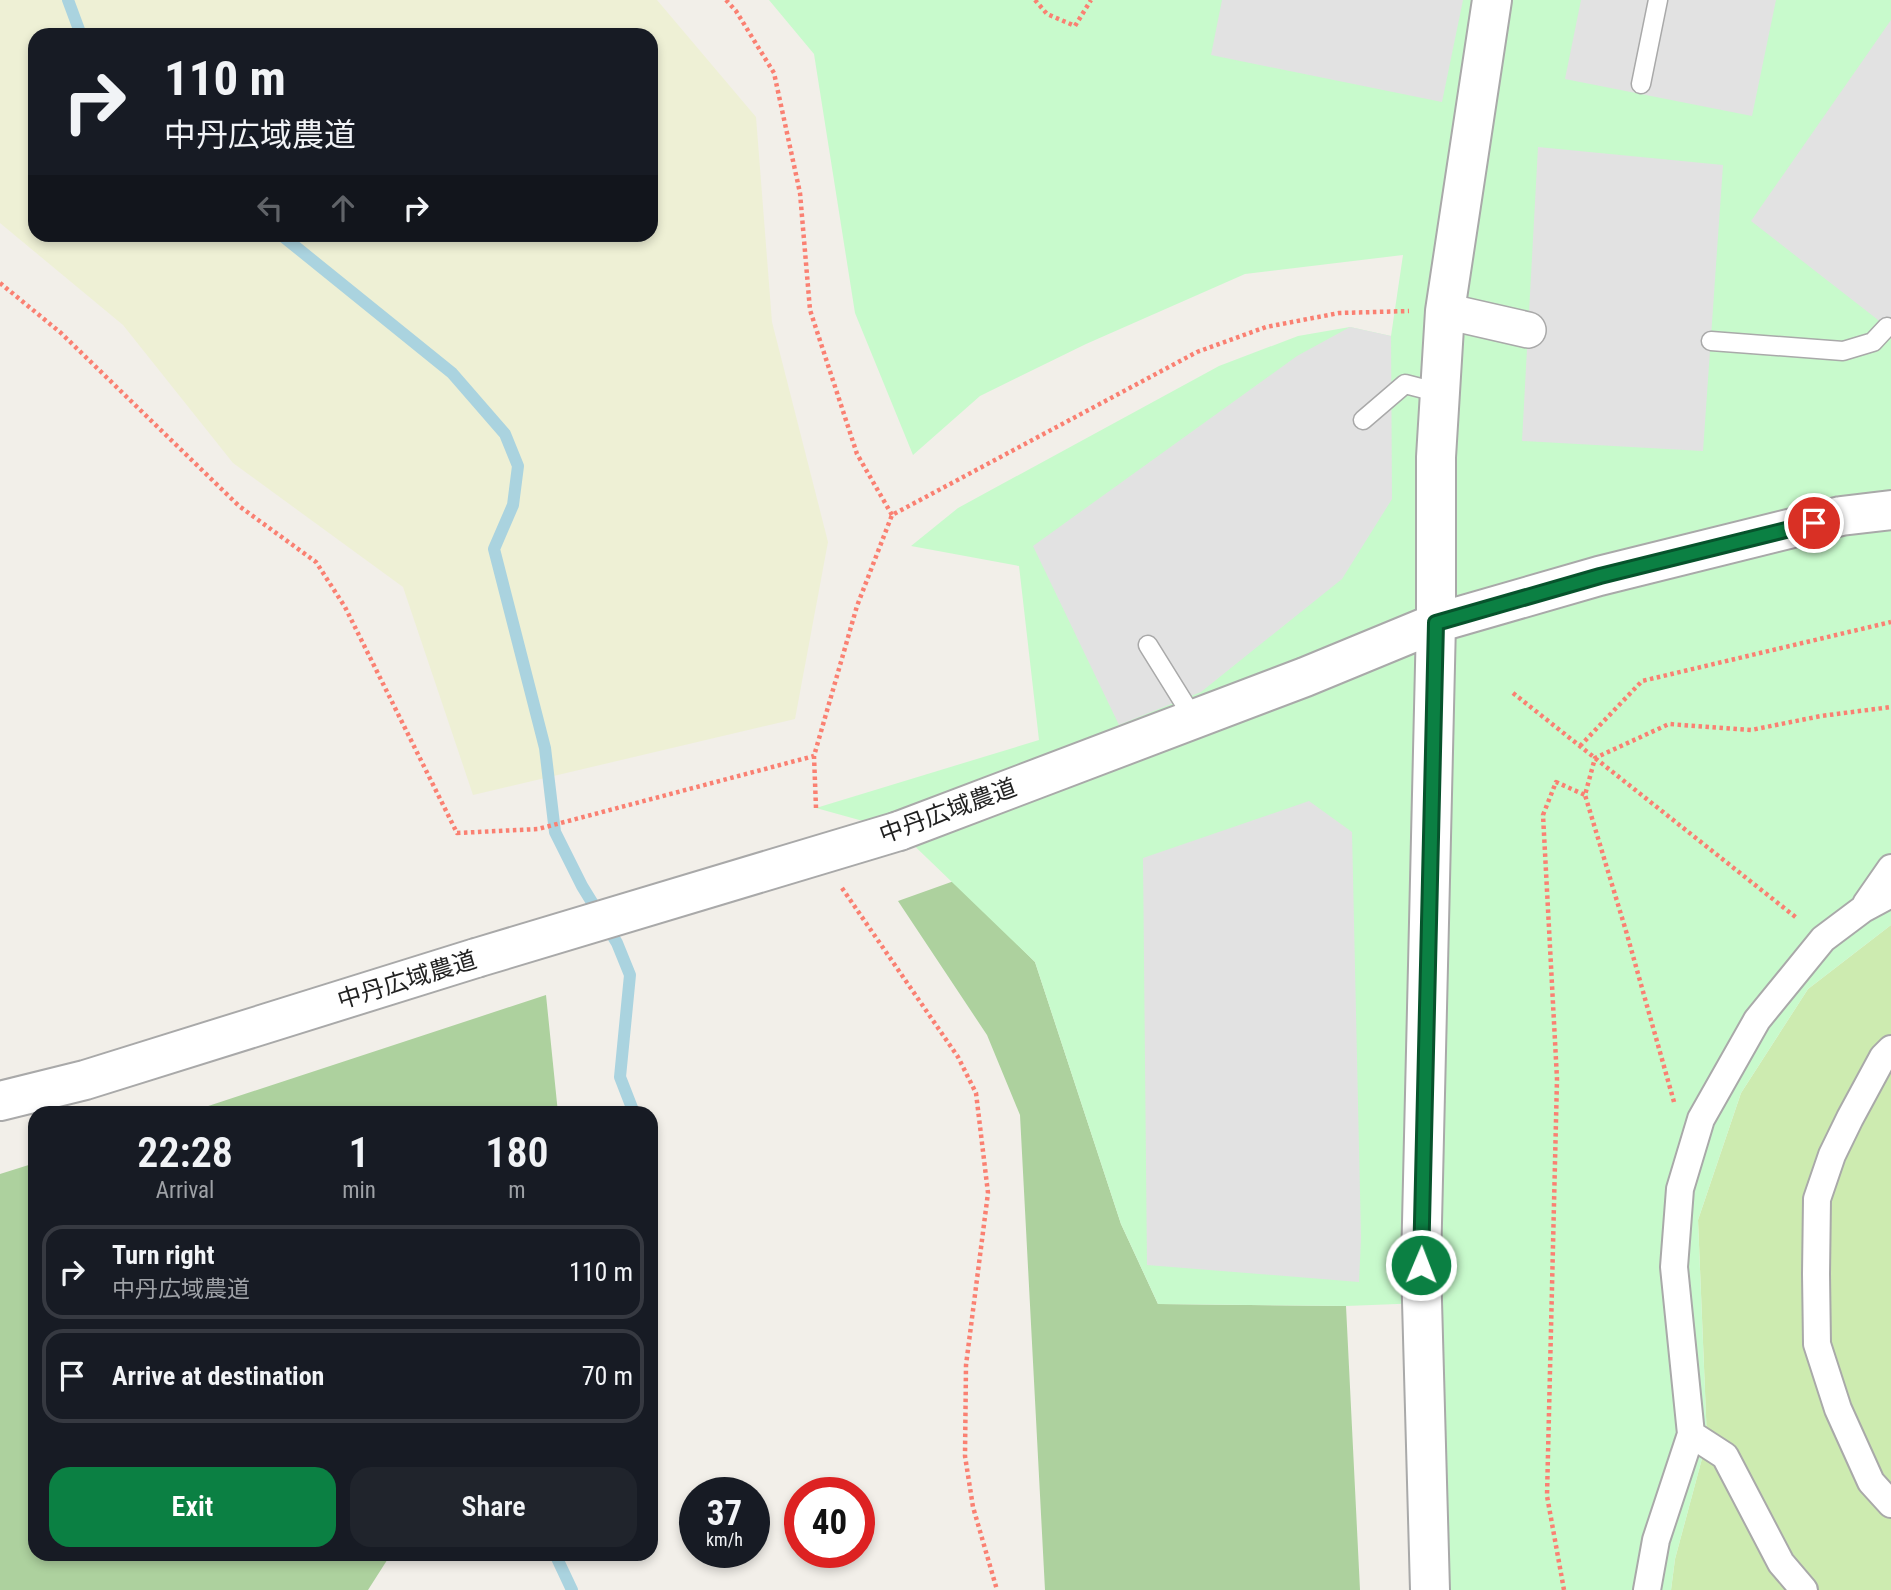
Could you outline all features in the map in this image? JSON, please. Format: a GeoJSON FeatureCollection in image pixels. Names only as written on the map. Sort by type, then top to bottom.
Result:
{"type":"FeatureCollection","features":[{"type":"Feature","properties":{"kind":"street"},"geometry":{"type":"LineString","coordinates":[[1430,1590],[1421,1265],[1436,623],[1436,457],[1445,311],[1492,0]]}},
{"type":"Feature","properties":{"kind":"street"},"geometry":{"type":"LineString","coordinates":[[1445,311],[1528,330]]}},
{"type":"Feature","properties":{"kind":"street","name":"中丹広域農道"},"geometry":{"type":"LineString","coordinates":[[0,1101],[85,1080],[476,958],[899,831],[1194,719],[1436,623],[1600,576],[1827,520],[1891,510]]}},
{"type":"Feature","properties":{"kind":"street"},"geometry":{"type":"LineString","coordinates":[[1864,909],[1891,868]]}},
{"type":"Feature","properties":{"kind":"street"},"geometry":{"type":"LineString","coordinates":[[1647,1590],[1656,1540],[1691,1434],[1674,1267],[1680,1189],[1702,1119],[1757,1020],[1823,939],[1864,909],[1891,894]]}},
{"type":"Feature","properties":{"kind":"street"},"geometry":{"type":"LineString","coordinates":[[1891,1049],[1882,1057],[1832,1156],[1817,1199],[1816,1262],[1817,1344],[1838,1409],[1871,1482],[1891,1504]]}},
{"type":"Feature","properties":{"kind":"street"},"geometry":{"type":"LineString","coordinates":[[1691,1434],[1725,1456],[1781,1563],[1804,1590]]}},
{"type":"Feature","properties":{"kind":"lane"},"geometry":{"type":"LineString","coordinates":[[1641,84],[1658,0]]}},
{"type":"Feature","properties":{"kind":"lane"},"geometry":{"type":"LineString","coordinates":[[1711,341],[1843,351],[1873,342],[1886,327]]}},
{"type":"Feature","properties":{"kind":"lane"},"geometry":{"type":"LineString","coordinates":[[1363,420],[1405,384],[1440,393]]}},
{"type":"Feature","properties":{"kind":"lane"},"geometry":{"type":"LineString","coordinates":[[1149,645],[1194,719]]}},
{"type":"Feature","properties":{"kind":"path"},"geometry":{"type":"LineString","coordinates":[[726,0],[736,11],[774,73],[800,193],[810,310],[857,453],[892,515]]}},
{"type":"Feature","properties":{"kind":"path"},"geometry":{"type":"LineString","coordinates":[[1035,0],[1047,14],[1075,26],[1091,0]]}},
{"type":"Feature","properties":{"kind":"path"},"geometry":{"type":"LineString","coordinates":[[0,283],[61,333],[239,506],[316,562],[345,607],[457,833],[538,829],[814,756]]}},
{"type":"Feature","properties":{"kind":"path"},"geometry":{"type":"LineString","coordinates":[[816,808],[814,756],[857,606],[892,515],[1197,352],[1266,327],[1339,313],[1445,311]]}},
{"type":"Feature","properties":{"kind":"path"},"geometry":{"type":"LineString","coordinates":[[1580,746],[1642,681],[1891,622]]}},
{"type":"Feature","properties":{"kind":"path"},"geometry":{"type":"LineString","coordinates":[[1513,693],[1823,939]]}},
{"type":"Feature","properties":{"kind":"path"},"geometry":{"type":"LineString","coordinates":[[1595,758],[1669,724],[1751,730],[1821,716],[1891,707]]}},
{"type":"Feature","properties":{"kind":"path"},"geometry":{"type":"LineString","coordinates":[[1595,758],[1585,795],[1666,1078],[1691,1153]]}},
{"type":"Feature","properties":{"kind":"path"},"geometry":{"type":"LineString","coordinates":[[1564,1590],[1547,1496],[1557,1079],[1543,816],[1556,782],[1585,795]]}},
{"type":"Feature","properties":{"kind":"path"},"geometry":{"type":"LineString","coordinates":[[836,878],[958,1057],[976,1093],[988,1194],[966,1365],[965,1456],[973,1507],[997,1590]]}},
{"type":"Feature","properties":{"kind":"green space"},"geometry":{"type":"Polygon","coordinates":[[[0,0],[657,0],[756,117],[772,322],[828,542],[795,719],[473,795],[403,587],[233,463],[123,325],[0,223],[0,0]]]}},
{"type":"Feature","properties":{"kind":"green space"},"geometry":{"type":"Polygon","coordinates":[[[769,0],[1891,0],[1891,925],[1808,989],[1741,1093],[1698,1220],[1707,1440],[1675,1559],[1671,1590],[1430,1590],[1423,1303],[1346,1306],[1158,1304],[1121,1224],[1035,962],[899,831],[816,808],[1039,740],[1019,566],[911,546],[958,508],[1219,366],[1298,336],[1350,327],[1391,336],[1403,255],[1245,274],[1086,344],[980,396],[913,455],[855,313],[814,54],[769,0]]]}},
{"type":"Feature","properties":{"kind":"green space"},"geometry":{"type":"Polygon","coordinates":[[[954,881],[1035,962],[1121,1224],[1158,1304],[1346,1306],[1360,1590],[1045,1590],[1020,1115],[987,1035],[898,901],[954,881]]]}},
{"type":"Feature","properties":{"kind":"green space"},"geometry":{"type":"Polygon","coordinates":[[[1891,925],[1891,1590],[1671,1590],[1675,1559],[1707,1440],[1698,1220],[1741,1093],[1808,989],[1891,925]]]}},
{"type":"Feature","properties":{"kind":"green space"},"geometry":{"type":"Polygon","coordinates":[[[546,995],[557,1106],[208,1106],[546,995]]]}},
{"type":"Feature","properties":{"kind":"green space"},"geometry":{"type":"Polygon","coordinates":[[[28,1165],[28,1561],[387,1561],[368,1590],[0,1590],[0,1174],[28,1165]]]}},
{"type":"Feature","properties":{"kind":"shaded area"},"geometry":{"type":"Polygon","coordinates":[[[1222,0],[1463,0],[1442,102],[1211,55],[1222,0]]]}},
{"type":"Feature","properties":{"kind":"shaded area"},"geometry":{"type":"Polygon","coordinates":[[[1581,0],[1776,0],[1752,116],[1565,79],[1581,0]]]}},
{"type":"Feature","properties":{"kind":"shaded area"},"geometry":{"type":"Polygon","coordinates":[[[1891,20],[1891,330],[1751,221],[1891,20]]]}},
{"type":"Feature","properties":{"kind":"shaded area"},"geometry":{"type":"Polygon","coordinates":[[[1538,147],[1723,165],[1703,451],[1522,441],[1538,147]]]}},
{"type":"Feature","properties":{"kind":"shaded area"},"geometry":{"type":"Polygon","coordinates":[[[1350,327],[1391,336],[1392,499],[1342,579],[1201,692],[1119,725],[1033,546],[1297,356],[1350,327]]]}},
{"type":"Feature","properties":{"kind":"shaded area"},"geometry":{"type":"Polygon","coordinates":[[[1309,801],[1352,832],[1361,1238],[1359,1282],[1147,1265],[1143,858],[1309,801]]]}},
{"type":"Feature","properties":{"kind":"waterway"},"geometry":{"type":"LineString","coordinates":[[68,0],[78,28]]}},
{"type":"Feature","properties":{"kind":"waterway"},"geometry":{"type":"LineString","coordinates":[[290,242],[452,373],[505,434],[518,466],[513,505],[494,549],[545,748],[555,832],[582,886],[617,943],[630,975],[620,1077],[631,1106]]}},
{"type":"Feature","properties":{"kind":"waterway"},"geometry":{"type":"LineString","coordinates":[[558,1561],[572,1590]]}},
{"type":"Feature","properties":{"kind":"route"},"geometry":{"type":"LineString","coordinates":[[1421,1265],[1436,623],[1600,576],[1814,523]]}}]}
